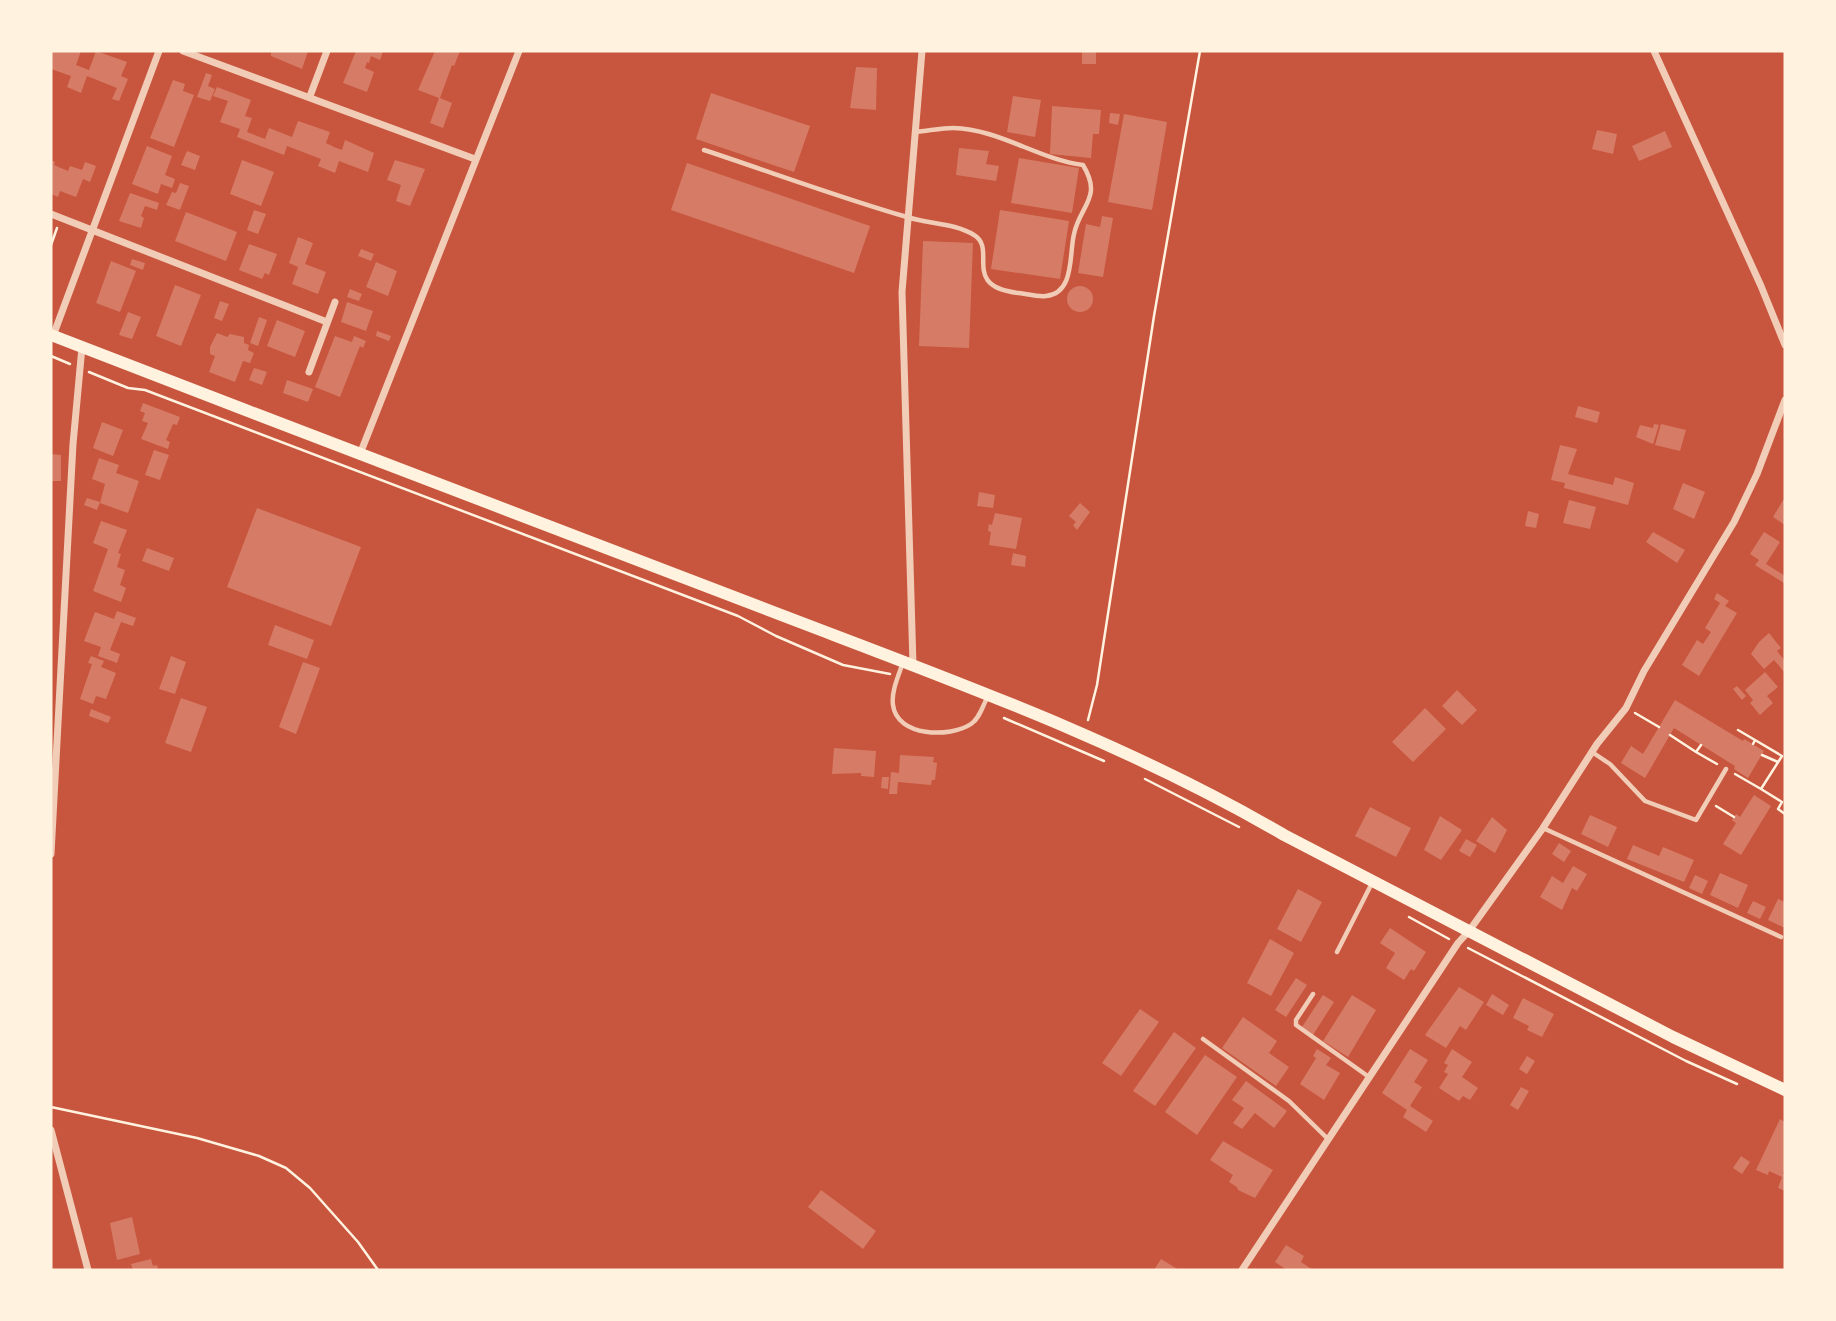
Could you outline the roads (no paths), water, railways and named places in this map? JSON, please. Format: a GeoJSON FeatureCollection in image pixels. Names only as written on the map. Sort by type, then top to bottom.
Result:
{"type":"FeatureCollection","features":[{"type":"Feature","properties":{"kind":"main road"},"geometry":{"type":"LineString","coordinates":[[52,335],[908,663],[1084,734],[1227,802],[1284,835],[1673,1037],[1785,1090]]}},
{"type":"Feature","properties":{"kind":"street"},"geometry":{"type":"LineString","coordinates":[[52,335],[159,51]]}},
{"type":"Feature","properties":{"kind":"street"},"geometry":{"type":"LineString","coordinates":[[183,51],[475,159]]}},
{"type":"Feature","properties":{"kind":"street"},"geometry":{"type":"LineString","coordinates":[[310,96],[327,51]]}},
{"type":"Feature","properties":{"kind":"street"},"geometry":{"type":"LineString","coordinates":[[360,454],[519,51]]}},
{"type":"Feature","properties":{"kind":"street"},"geometry":{"type":"LineString","coordinates":[[908,663],[902,292],[922,51]]}},
{"type":"Feature","properties":{"kind":"street"},"geometry":{"type":"LineString","coordinates":[[1654,51],[1785,345]]}},
{"type":"Feature","properties":{"kind":"street"},"geometry":{"type":"LineString","coordinates":[[51,214],[327,323]]}},
{"type":"Feature","properties":{"kind":"street"},"geometry":{"type":"LineString","coordinates":[[309,372],[335,302]]}},
{"type":"Feature","properties":{"kind":"street"},"geometry":{"type":"LineString","coordinates":[[51,854],[78,367],[82,347]]}},
{"type":"Feature","properties":{"kind":"street"},"geometry":{"type":"LineString","coordinates":[[1242,1270],[1458,943],[1544,828],[1592,752],[1626,708],[1644,671],[1734,522],[1757,474],[1785,400]]}},
{"type":"Feature","properties":{"kind":"street"},"geometry":{"type":"LineString","coordinates":[[51,1130],[88,1270]]}},
{"type":"Feature","properties":{"kind":"lane"},"geometry":{"type":"LineString","coordinates":[[704,150],[908,218],[966,231],[977,236],[982,245],[986,280],[993,286],[1004,292],[1046,296],[1059,291],[1066,281],[1076,225],[1090,200],[1092,184],[1083,165],[1061,162],[988,133],[953,128],[915,132]]}},
{"type":"Feature","properties":{"kind":"lane"},"geometry":{"type":"LineString","coordinates":[[908,663],[898,676],[892,704],[896,716],[906,725],[920,731],[935,733],[957,730],[972,723],[988,695]]}},
{"type":"Feature","properties":{"kind":"lane"},"geometry":{"type":"LineString","coordinates":[[1592,752],[1610,764],[1645,801],[1696,820],[1726,769]]}},
{"type":"Feature","properties":{"kind":"lane"},"geometry":{"type":"LineString","coordinates":[[1544,828],[1781,937]]}},
{"type":"Feature","properties":{"kind":"lane"},"geometry":{"type":"LineString","coordinates":[[1337,952],[1374,881]]}},
{"type":"Feature","properties":{"kind":"lane"},"geometry":{"type":"LineString","coordinates":[[1313,994],[1296,1020],[1296,1025],[1370,1077]]}},
{"type":"Feature","properties":{"kind":"lane"},"geometry":{"type":"LineString","coordinates":[[1203,1039],[1289,1101],[1328,1140]]}}]}
